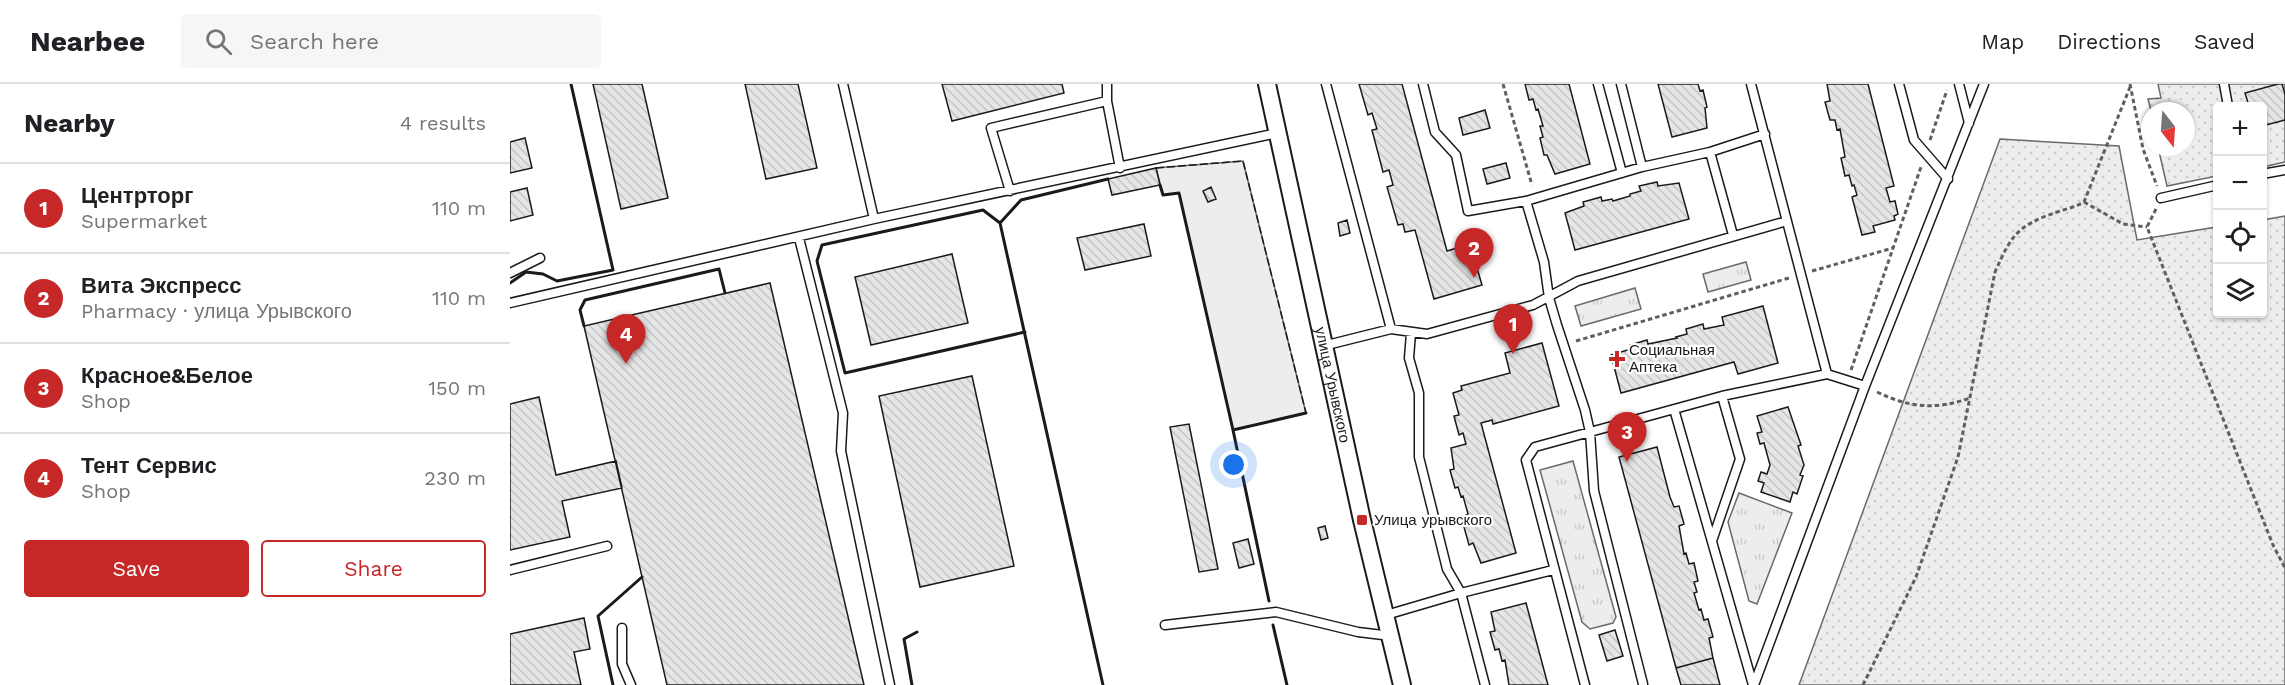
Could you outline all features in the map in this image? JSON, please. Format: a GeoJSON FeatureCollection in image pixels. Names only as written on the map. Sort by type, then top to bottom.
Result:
{"type":"FeatureCollection","features":[{"type":"Feature","properties":{"kind":"street","name":"улица Урывского"},"geometry":{"type":"LineString","coordinates":[[1267,84],[1362,520],[1402,685]]}},
{"type":"Feature","properties":{"kind":"lane"},"geometry":{"type":"LineString","coordinates":[[843,84],[874,219]]}},
{"type":"Feature","properties":{"kind":"lane"},"geometry":{"type":"LineString","coordinates":[[1107,84],[1107,101],[1120,168]]}},
{"type":"Feature","properties":{"kind":"lane"},"geometry":{"type":"LineString","coordinates":[[1326,84],[1391,329]]}},
{"type":"Feature","properties":{"kind":"lane"},"geometry":{"type":"LineString","coordinates":[[1423,84],[1435,132],[1456,155],[1468,211],[1526,201],[1642,167],[1710,152],[1765,134]]}},
{"type":"Feature","properties":{"kind":"lane"},"geometry":{"type":"LineString","coordinates":[[1598,84],[1622,173]]}},
{"type":"Feature","properties":{"kind":"lane"},"geometry":{"type":"LineString","coordinates":[[1621,84],[1642,167]]}},
{"type":"Feature","properties":{"kind":"lane"},"geometry":{"type":"LineString","coordinates":[[1751,84],[1827,374]]}},
{"type":"Feature","properties":{"kind":"lane"},"geometry":{"type":"LineString","coordinates":[[1899,84],[1914,140],[1948,179]]}},
{"type":"Feature","properties":{"kind":"lane"},"geometry":{"type":"LineString","coordinates":[[1959,84],[1969,123]]}},
{"type":"Feature","properties":{"kind":"lane"},"geometry":{"type":"LineString","coordinates":[[1754,685],[1865,386],[1984,84]]}},
{"type":"Feature","properties":{"kind":"lane"},"geometry":{"type":"LineString","coordinates":[[2224,84],[2227,102]]}},
{"type":"Feature","properties":{"kind":"lane"},"geometry":{"type":"LineString","coordinates":[[1010,191],[991,128],[1107,101]]}},
{"type":"Feature","properties":{"kind":"lane"},"geometry":{"type":"LineString","coordinates":[[510,303],[874,219],[1277,134]]}},
{"type":"Feature","properties":{"kind":"lane"},"geometry":{"type":"LineString","coordinates":[[1710,152],[1733,235]]}},
{"type":"Feature","properties":{"kind":"lane"},"geometry":{"type":"LineString","coordinates":[[2267,173],[2285,170]]}},
{"type":"Feature","properties":{"kind":"lane"},"geometry":{"type":"LineString","coordinates":[[2161,198],[2213,185]]}},
{"type":"Feature","properties":{"kind":"lane"},"geometry":{"type":"LineString","coordinates":[[1526,201],[1544,262],[1550,298],[1563,345],[1585,410],[1590,432],[1594,491],[1643,684]]}},
{"type":"Feature","properties":{"kind":"lane"},"geometry":{"type":"LineString","coordinates":[[1323,346],[1391,329],[1427,334],[1533,305],[1550,298],[1578,281],[1787,221]]}},
{"type":"Feature","properties":{"kind":"lane"},"geometry":{"type":"LineString","coordinates":[[798,238],[843,413],[840,451],[890,685]]}},
{"type":"Feature","properties":{"kind":"lane"},"geometry":{"type":"LineString","coordinates":[[510,273],[540,258]]}},
{"type":"Feature","properties":{"kind":"lane"},"geometry":{"type":"LineString","coordinates":[[1411,333],[1409,358],[1419,393],[1419,457],[1447,569],[1461,593],[1485,685]]}},
{"type":"Feature","properties":{"kind":"lane"},"geometry":{"type":"LineString","coordinates":[[1585,685],[1526,460],[1535,447],[1722,396],[1827,374],[1865,386]]}},
{"type":"Feature","properties":{"kind":"lane"},"geometry":{"type":"LineString","coordinates":[[1712,542],[1740,459],[1722,396]]}},
{"type":"Feature","properties":{"kind":"lane"},"geometry":{"type":"LineString","coordinates":[[1674,409],[1754,685]]}},
{"type":"Feature","properties":{"kind":"lane"},"geometry":{"type":"LineString","coordinates":[[510,570],[607,546]]}},
{"type":"Feature","properties":{"kind":"lane"},"geometry":{"type":"LineString","coordinates":[[1386,615],[1553,570]]}},
{"type":"Feature","properties":{"kind":"lane"},"geometry":{"type":"LineString","coordinates":[[1165,625],[1276,612],[1358,632],[1391,636]]}},
{"type":"Feature","properties":{"kind":"lane"},"geometry":{"type":"LineString","coordinates":[[622,628],[622,664],[631,685]]}},
{"type":"Feature","properties":{"kind":"path"},"geometry":{"type":"LineString","coordinates":[[1503,84],[1535,198]]}},
{"type":"Feature","properties":{"kind":"path"},"geometry":{"type":"LineString","coordinates":[[1848,381],[1949,84]]}},
{"type":"Feature","properties":{"kind":"path"},"geometry":{"type":"LineString","coordinates":[[2130,85],[2143,149],[2161,198],[2147,227],[2273,545],[2285,568]]}},
{"type":"Feature","properties":{"kind":"path"},"geometry":{"type":"LineString","coordinates":[[1863,685],[1916,577],[1958,457],[1995,273],[2016,231],[2027,224],[2084,202],[2130,85]]}},
{"type":"Feature","properties":{"kind":"path"},"geometry":{"type":"LineString","coordinates":[[2084,202],[2123,224],[2147,227]]}},
{"type":"Feature","properties":{"kind":"path"},"geometry":{"type":"LineString","coordinates":[[1563,345],[1893,248]]}},
{"type":"Feature","properties":{"kind":"path"},"geometry":{"type":"LineString","coordinates":[[1865,386],[1891,399],[1924,406],[1938,407],[1970,398]]}},
{"type":"Feature","properties":{"kind":"green space"},"geometry":{"type":"Polygon","coordinates":[[[2158,84],[2285,84],[2285,162],[2267,166],[2267,102],[2213,102],[2213,177],[2167,186],[2160,156],[2195,156],[2195,102],[2149,102],[2148,99],[2161,98],[2158,84]]]}},
{"type":"Feature","properties":{"kind":"green space"},"geometry":{"type":"Polygon","coordinates":[[[2000,139],[2119,146],[2137,240],[2213,228],[2213,318],[2267,318],[2267,219],[2285,216],[2285,685],[1799,685],[2000,139]]]}},
{"type":"Feature","properties":{"kind":"green space"},"geometry":{"type":"Polygon","coordinates":[[[1746,262],[1751,280],[1708,292],[1703,274],[1746,262]]]}},
{"type":"Feature","properties":{"kind":"green space"},"geometry":{"type":"Polygon","coordinates":[[[1635,288],[1641,309],[1581,326],[1575,306],[1635,288]]]}},
{"type":"Feature","properties":{"kind":"green space"},"geometry":{"type":"Polygon","coordinates":[[[1573,461],[1616,617],[1613,623],[1590,629],[1582,622],[1540,470],[1573,461]]]}},
{"type":"Feature","properties":{"kind":"green space"},"geometry":{"type":"Polygon","coordinates":[[[1739,493],[1792,513],[1757,604],[1749,601],[1728,522],[1739,493]]]}},
{"type":"Feature","properties":{"kind":"shaded area"},"geometry":{"type":"Polygon","coordinates":[[[1243,161],[1306,413],[1233,430],[1179,193],[1163,195],[1156,168],[1243,161]]]}},
{"type":"Feature","properties":{"kind":"building"},"geometry":{"type":"Polygon","coordinates":[[[593,84],[642,84],[668,198],[621,209],[593,84]]]}},
{"type":"Feature","properties":{"kind":"building"},"geometry":{"type":"Polygon","coordinates":[[[745,84],[798,84],[817,168],[766,179],[745,84]]]}},
{"type":"Feature","properties":{"kind":"building"},"geometry":{"type":"Polygon","coordinates":[[[942,84],[1062,84],[1064,93],[952,121],[942,84]]]}},
{"type":"Feature","properties":{"kind":"building"},"geometry":{"type":"Polygon","coordinates":[[[1359,84],[1402,84],[1447,251],[1470,244],[1482,285],[1434,299],[1415,230],[1405,232],[1403,224],[1398,225],[1387,187],[1393,185],[1389,170],[1383,172],[1372,130],[1377,129],[1372,113],[1368,115],[1359,84]]]}},
{"type":"Feature","properties":{"kind":"building"},"geometry":{"type":"Polygon","coordinates":[[[1525,84],[1569,84],[1590,164],[1555,174],[1547,155],[1544,155],[1540,138],[1543,137],[1540,126],[1543,126],[1538,109],[1536,110],[1533,99],[1529,100],[1525,84]]]}},
{"type":"Feature","properties":{"kind":"building"},"geometry":{"type":"Polygon","coordinates":[[[1658,84],[1698,84],[1700,91],[1703,90],[1707,107],[1705,108],[1707,128],[1672,137],[1658,84]]]}},
{"type":"Feature","properties":{"kind":"building"},"geometry":{"type":"Polygon","coordinates":[[[1827,84],[1868,84],[1894,186],[1886,188],[1890,202],[1895,201],[1898,214],[1894,216],[1895,220],[1873,226],[1875,232],[1862,235],[1852,197],[1857,195],[1849,175],[1845,176],[1841,158],[1845,157],[1840,129],[1837,130],[1835,120],[1830,120],[1825,102],[1830,101],[1827,84]]]}},
{"type":"Feature","properties":{"kind":"building"},"geometry":{"type":"Polygon","coordinates":[[[2282,84],[2285,94],[2285,120],[2267,125],[2267,102],[2248,102],[2245,93],[2282,84]]]}},
{"type":"Feature","properties":{"kind":"building"},"geometry":{"type":"Polygon","coordinates":[[[1485,110],[1490,128],[1463,135],[1459,118],[1485,110]]]}},
{"type":"Feature","properties":{"kind":"building"},"geometry":{"type":"Polygon","coordinates":[[[525,138],[532,168],[510,173],[510,142],[525,138]]]}},
{"type":"Feature","properties":{"kind":"building"},"geometry":{"type":"Polygon","coordinates":[[[1506,163],[1510,178],[1487,184],[1483,169],[1506,163]]]}},
{"type":"Feature","properties":{"kind":"building"},"geometry":{"type":"Polygon","coordinates":[[[1156,168],[1160,185],[1112,195],[1108,179],[1156,168]]]}},
{"type":"Feature","properties":{"kind":"building"},"geometry":{"type":"Polygon","coordinates":[[[1657,182],[1658,186],[1679,183],[1689,219],[1575,250],[1565,213],[1584,206],[1583,202],[1601,197],[1602,201],[1612,199],[1613,201],[1641,191],[1639,186],[1657,182]]]}},
{"type":"Feature","properties":{"kind":"building"},"geometry":{"type":"Polygon","coordinates":[[[1211,187],[1216,199],[1208,202],[1203,191],[1211,187]]]}},
{"type":"Feature","properties":{"kind":"building"},"geometry":{"type":"Polygon","coordinates":[[[527,188],[533,215],[510,221],[510,192],[527,188]]]}},
{"type":"Feature","properties":{"kind":"building"},"geometry":{"type":"Polygon","coordinates":[[[1347,220],[1350,233],[1340,236],[1338,223],[1347,220]]]}},
{"type":"Feature","properties":{"kind":"building"},"geometry":{"type":"Polygon","coordinates":[[[1144,224],[1151,256],[1085,270],[1077,238],[1144,224]]]}},
{"type":"Feature","properties":{"kind":"building"},"geometry":{"type":"Polygon","coordinates":[[[952,254],[968,323],[871,345],[855,277],[952,254]]]}},
{"type":"Feature","properties":{"kind":"building"},"geometry":{"type":"Polygon","coordinates":[[[770,283],[864,685],[667,685],[584,326],[770,283]]]}},
{"type":"Feature","properties":{"kind":"building"},"geometry":{"type":"Polygon","coordinates":[[[1763,306],[1778,363],[1738,374],[1734,362],[1621,393],[1611,355],[1631,349],[1630,345],[1647,340],[1648,344],[1677,338],[1687,334],[1686,329],[1703,324],[1704,329],[1724,325],[1722,317],[1763,306]]]}},
{"type":"Feature","properties":{"kind":"building"},"geometry":{"type":"Polygon","coordinates":[[[1542,343],[1559,406],[1493,424],[1492,420],[1481,423],[1516,553],[1481,563],[1473,543],[1469,545],[1464,527],[1469,525],[1466,515],[1468,514],[1463,496],[1461,497],[1458,487],[1455,488],[1450,470],[1454,469],[1451,448],[1466,444],[1463,433],[1459,435],[1454,416],[1459,415],[1453,393],[1462,390],[1461,386],[1510,373],[1505,353],[1542,343]]]}},
{"type":"Feature","properties":{"kind":"building"},"geometry":{"type":"Polygon","coordinates":[[[972,376],[1014,566],[920,587],[879,396],[972,376]]]}},
{"type":"Feature","properties":{"kind":"building"},"geometry":{"type":"Polygon","coordinates":[[[539,397],[556,475],[616,461],[622,488],[562,501],[570,537],[510,550],[510,404],[539,397]]]}},
{"type":"Feature","properties":{"kind":"building"},"geometry":{"type":"Polygon","coordinates":[[[1788,407],[1801,445],[1798,446],[1804,465],[1797,494],[1793,492],[1790,502],[1761,492],[1764,483],[1758,481],[1761,472],[1767,474],[1770,465],[1764,443],[1760,444],[1757,433],[1762,432],[1757,416],[1788,407]]]}},
{"type":"Feature","properties":{"kind":"building"},"geometry":{"type":"Polygon","coordinates":[[[1189,424],[1218,569],[1199,572],[1170,427],[1189,424]]]}},
{"type":"Feature","properties":{"kind":"building"},"geometry":{"type":"Polygon","coordinates":[[[1657,447],[1670,497],[1674,507],[1679,506],[1684,524],[1679,526],[1684,554],[1686,553],[1689,564],[1694,563],[1698,581],[1694,582],[1697,592],[1694,593],[1699,610],[1701,609],[1704,620],[1708,619],[1713,637],[1709,638],[1713,658],[1676,668],[1619,457],[1657,447]]]}},
{"type":"Feature","properties":{"kind":"building"},"geometry":{"type":"Polygon","coordinates":[[[1325,526],[1328,538],[1321,540],[1318,528],[1325,526]]]}},
{"type":"Feature","properties":{"kind":"building"},"geometry":{"type":"Polygon","coordinates":[[[1248,539],[1254,564],[1239,568],[1233,543],[1248,539]]]}},
{"type":"Feature","properties":{"kind":"building"},"geometry":{"type":"Polygon","coordinates":[[[1526,603],[1548,685],[1509,685],[1505,660],[1502,661],[1499,649],[1495,650],[1490,632],[1495,631],[1491,612],[1526,603]]]}},
{"type":"Feature","properties":{"kind":"building"},"geometry":{"type":"Polygon","coordinates":[[[584,618],[590,649],[574,652],[581,685],[510,685],[510,634],[584,618]]]}},
{"type":"Feature","properties":{"kind":"building"},"geometry":{"type":"Polygon","coordinates":[[[1615,630],[1623,656],[1607,661],[1599,635],[1615,630]]]}},
{"type":"Feature","properties":{"kind":"building"},"geometry":{"type":"Polygon","coordinates":[[[1713,658],[1720,685],[1681,685],[1676,668],[1713,658]]]}},
{"type":"Feature","properties":{"kind":"fence"},"geometry":{"type":"LineString","coordinates":[[1156,168],[1243,161],[1306,413]]}},
{"type":"Feature","properties":{"kind":"wall"},"geometry":{"type":"LineString","coordinates":[[510,283],[526,272],[543,274],[557,281],[613,270],[571,84]]}},
{"type":"Feature","properties":{"kind":"wall"},"geometry":{"type":"LineString","coordinates":[[1103,685],[1000,223],[1021,200],[1108,179]]}},
{"type":"Feature","properties":{"kind":"wall"},"geometry":{"type":"LineString","coordinates":[[1160,185],[1163,195],[1179,193],[1269,601]]}},
{"type":"Feature","properties":{"kind":"wall"},"geometry":{"type":"LineString","coordinates":[[1000,223],[983,210],[822,245],[817,261],[845,373],[1025,332]]}},
{"type":"Feature","properties":{"kind":"wall"},"geometry":{"type":"LineString","coordinates":[[584,326],[580,310],[585,300],[719,269],[725,293]]}},
{"type":"Feature","properties":{"kind":"wall"},"geometry":{"type":"LineString","coordinates":[[1233,430],[1306,413]]}},
{"type":"Feature","properties":{"kind":"wall"},"geometry":{"type":"LineString","coordinates":[[613,685],[598,616],[642,577]]}},
{"type":"Feature","properties":{"kind":"wall"},"geometry":{"type":"LineString","coordinates":[[1273,625],[1287,685]]}},
{"type":"Feature","properties":{"kind":"wall"},"geometry":{"type":"LineString","coordinates":[[912,685],[904,639],[917,632]]}},
{"type":"Feature","properties":{"kind":"place","name":"Вита Экспресс"},"geometry":{"type":"Point","coordinates":[1474,278]}},
{"type":"Feature","properties":{"kind":"place","name":"Центрторг"},"geometry":{"type":"Point","coordinates":[1513,354]}},
{"type":"Feature","properties":{"kind":"place","name":"Социальная Аптека"},"geometry":{"type":"Point","coordinates":[1617,359]}},
{"type":"Feature","properties":{"kind":"place","name":"Тент Сервис"},"geometry":{"type":"Point","coordinates":[626,364]}},
{"type":"Feature","properties":{"kind":"place","name":"Красное&Белое"},"geometry":{"type":"Point","coordinates":[1627,462]}},
{"type":"Feature","properties":{"kind":"place","name":"Улица урывского"},"geometry":{"type":"Point","coordinates":[1362,520]}}]}
